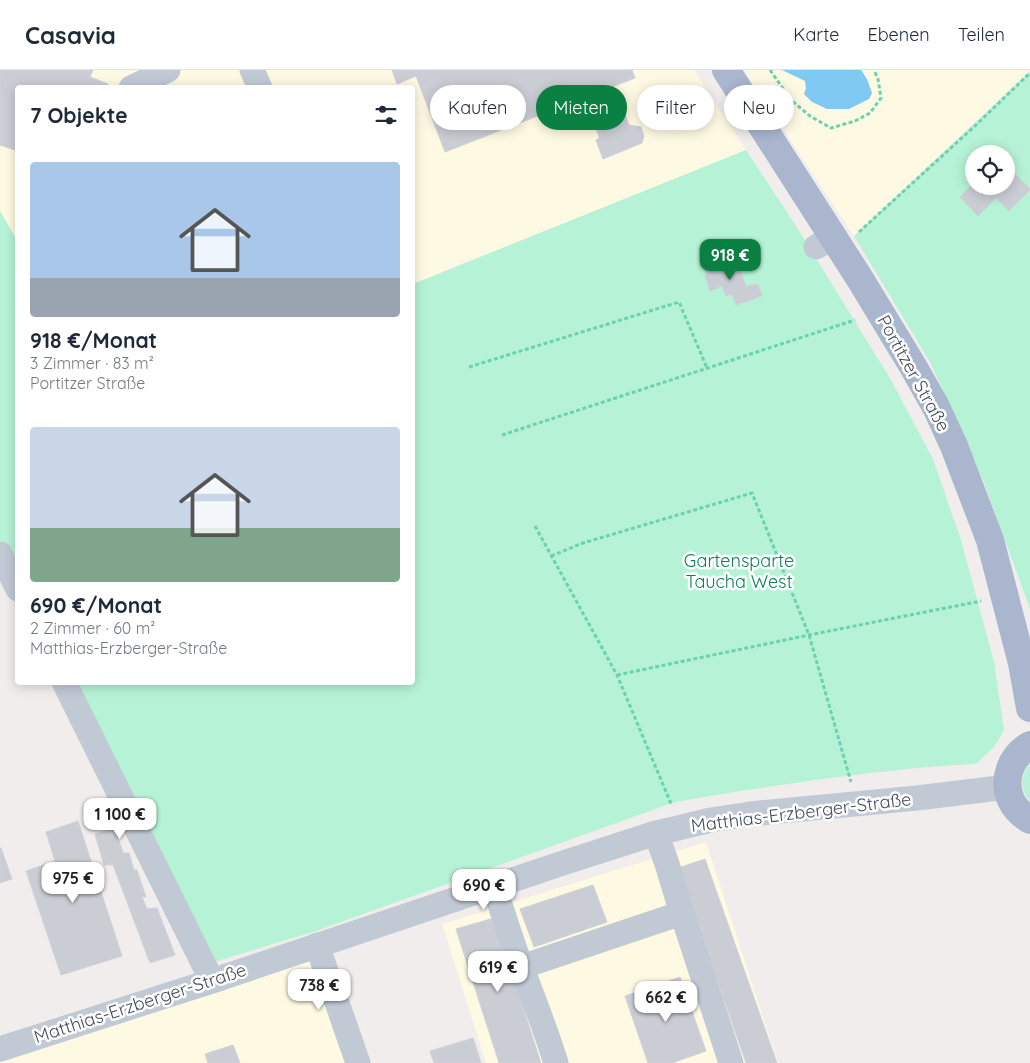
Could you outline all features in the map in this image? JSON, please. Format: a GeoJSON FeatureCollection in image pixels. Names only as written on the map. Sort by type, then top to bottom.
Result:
{"type":"FeatureCollection","features":[{"type":"Feature","properties":{"kind":"main road","name":"Portitzer Straße"},"geometry":{"type":"LineString","coordinates":[[726,70],[830,244],[914,368],[936,408],[954,446],[990,540],[1022,662],[1030,708]]}},
{"type":"Feature","properties":{"kind":"main road"},"geometry":{"type":"LineString","coordinates":[[1030,745],[1023,749],[1013,760],[1008,772],[1007,787],[1011,801],[1019,812],[1030,820]]}},
{"type":"Feature","properties":{"kind":"street"},"geometry":{"type":"LineString","coordinates":[[137,85],[168,70]]}},
{"type":"Feature","properties":{"kind":"street"},"geometry":{"type":"LineString","coordinates":[[252,70],[259,85]]}},
{"type":"Feature","properties":{"kind":"street"},"geometry":{"type":"LineString","coordinates":[[0,554],[15,583]]}},
{"type":"Feature","properties":{"kind":"street"},"geometry":{"type":"LineString","coordinates":[[65,685],[212,981]]}},
{"type":"Feature","properties":{"kind":"street","name":"Matthias-Erzberger-Straße"},"geometry":{"type":"LineString","coordinates":[[0,1049],[212,981],[656,833],[711,820],[750,814],[917,798],[1007,787]]}},
{"type":"Feature","properties":{"kind":"street"},"geometry":{"type":"LineString","coordinates":[[656,833],[731,1063]]}},
{"type":"Feature","properties":{"kind":"street"},"geometry":{"type":"LineString","coordinates":[[494,886],[556,1063]]}},
{"type":"Feature","properties":{"kind":"street"},"geometry":{"type":"LineString","coordinates":[[521,967],[682,913]]}},
{"type":"Feature","properties":{"kind":"street"},"geometry":{"type":"LineString","coordinates":[[317,945],[358,1063]]}},
{"type":"Feature","properties":{"kind":"path"},"geometry":{"type":"LineString","coordinates":[[770,70],[791,100],[810,116],[831,128],[855,121],[870,113],[881,98],[878,79],[874,70]]}},
{"type":"Feature","properties":{"kind":"path"},"geometry":{"type":"LineString","coordinates":[[830,244],[871,220],[978,124],[1030,73]]}},
{"type":"Feature","properties":{"kind":"path"},"geometry":{"type":"LineString","coordinates":[[469,367],[679,302],[707,368]]}},
{"type":"Feature","properties":{"kind":"path"},"geometry":{"type":"LineString","coordinates":[[502,435],[862,318]]}},
{"type":"Feature","properties":{"kind":"path"},"geometry":{"type":"LineString","coordinates":[[551,556],[583,543],[752,492],[809,635],[852,786]]}},
{"type":"Feature","properties":{"kind":"path"},"geometry":{"type":"LineString","coordinates":[[535,526],[617,675],[673,809]]}},
{"type":"Feature","properties":{"kind":"path"},"geometry":{"type":"LineString","coordinates":[[617,675],[985,600]]}},
{"type":"Feature","properties":{"kind":"shaded area"},"geometry":{"type":"Polygon","coordinates":[[[0,70],[694,70],[704,85],[637,85],[637,130],[714,130],[714,101],[724,116],[724,130],[733,130],[746,150],[415,283],[415,85],[15,85],[15,238],[0,211],[0,70]]]}},
{"type":"Feature","properties":{"kind":"shaded area"},"geometry":{"type":"Polygon","coordinates":[[[744,70],[1030,70],[854,236],[784,130],[794,130],[794,85],[754,85],[744,70]]]}},
{"type":"Feature","properties":{"kind":"shaded area"},"geometry":{"type":"Polygon","coordinates":[[[706,842],[778,1063],[486,1063],[442,924],[706,842]]]}},
{"type":"Feature","properties":{"kind":"shaded area"},"geometry":{"type":"Polygon","coordinates":[[[315,959],[350,1063],[0,1063],[206,995],[315,959]]]}},
{"type":"Feature","properties":{"kind":"green space"},"geometry":{"type":"Polygon","coordinates":[[[1030,72],[1030,609],[983,480],[930,362],[854,236],[1030,72]]]}},
{"type":"Feature","properties":{"kind":"green space","name":"Gartensparte Taucha West"},"geometry":{"type":"Polygon","coordinates":[[[746,150],[796,226],[891,380],[933,459],[961,540],[994,662],[1004,730],[994,747],[976,764],[913,768],[829,778],[672,803],[316,931],[204,965],[63,685],[415,685],[415,283],[746,150]]]}},
{"type":"Feature","properties":{"kind":"green space"},"geometry":{"type":"Polygon","coordinates":[[[0,211],[15,237],[15,589],[0,557],[0,211]]]}},
{"type":"Feature","properties":{"kind":"green space"},"geometry":{"type":"Polygon","coordinates":[[[1030,764],[1030,801],[1024,792],[1022,782],[1024,773],[1030,764]]]}},
{"type":"Feature","properties":{"kind":"water"},"geometry":{"type":"Polygon","coordinates":[[[782,70],[861,70],[867,79],[872,93],[869,99],[849,109],[827,109],[812,102],[804,94],[806,88],[805,81],[782,70]]]}},
{"type":"Feature","properties":{"kind":"building"},"geometry":{"type":"Polygon","coordinates":[[[0,70],[93,70],[90,77],[108,84],[15,85],[15,150],[0,145],[0,70]]]}},
{"type":"Feature","properties":{"kind":"building"},"geometry":{"type":"Polygon","coordinates":[[[392,70],[632,70],[635,78],[617,85],[536,85],[536,117],[526,120],[526,85],[430,85],[430,113],[416,76],[397,84],[392,70]]]}},
{"type":"Feature","properties":{"kind":"building"},"geometry":{"type":"Polygon","coordinates":[[[627,126],[637,126],[637,130],[642,130],[644,136],[642,143],[603,159],[596,140],[599,139],[599,136],[615,130],[627,130],[627,126]]]}},
{"type":"Feature","properties":{"kind":"building"},"geometry":{"type":"Polygon","coordinates":[[[437,130],[501,130],[445,152],[437,130]]]}},
{"type":"Feature","properties":{"kind":"building"},"geometry":{"type":"Polygon","coordinates":[[[596,130],[615,130],[599,136],[596,130]]]}},
{"type":"Feature","properties":{"kind":"building"},"geometry":{"type":"Polygon","coordinates":[[[1015,174],[1030,189],[1009,211],[996,198],[978,216],[960,197],[965,192],[965,195],[1015,195],[1015,174]]]}},
{"type":"Feature","properties":{"kind":"building"},"geometry":{"type":"Polygon","coordinates":[[[727,257],[731,266],[738,264],[746,286],[758,284],[762,296],[736,305],[732,294],[726,296],[722,286],[710,291],[704,265],[727,257]]]}},
{"type":"Feature","properties":{"kind":"building"},"geometry":{"type":"Polygon","coordinates":[[[78,821],[122,956],[61,975],[26,871],[55,861],[46,832],[78,821]]]}},
{"type":"Feature","properties":{"kind":"building"},"geometry":{"type":"Polygon","coordinates":[[[115,828],[123,853],[129,853],[134,870],[137,870],[146,897],[142,897],[147,909],[157,908],[175,955],[150,963],[113,865],[104,865],[95,834],[115,828]]]}},
{"type":"Feature","properties":{"kind":"building"},"geometry":{"type":"Polygon","coordinates":[[[0,848],[12,879],[0,883],[0,848]]]}},
{"type":"Feature","properties":{"kind":"building"},"geometry":{"type":"Polygon","coordinates":[[[705,859],[777,1063],[746,1063],[678,868],[705,859]]]}},
{"type":"Feature","properties":{"kind":"building"},"geometry":{"type":"Polygon","coordinates":[[[593,885],[607,922],[534,947],[520,909],[593,885]]]}},
{"type":"Feature","properties":{"kind":"building"},"geometry":{"type":"Polygon","coordinates":[[[494,918],[541,1063],[499,1063],[456,929],[494,918]]]}},
{"type":"Feature","properties":{"kind":"building"},"geometry":{"type":"Polygon","coordinates":[[[680,977],[706,1051],[672,1063],[648,1063],[625,996],[680,977]]]}},
{"type":"Feature","properties":{"kind":"building"},"geometry":{"type":"Polygon","coordinates":[[[473,1038],[481,1063],[434,1063],[430,1051],[473,1038]]]}},
{"type":"Feature","properties":{"kind":"building"},"geometry":{"type":"Polygon","coordinates":[[[233,1045],[240,1063],[208,1063],[205,1054],[233,1045]]]}}]}
